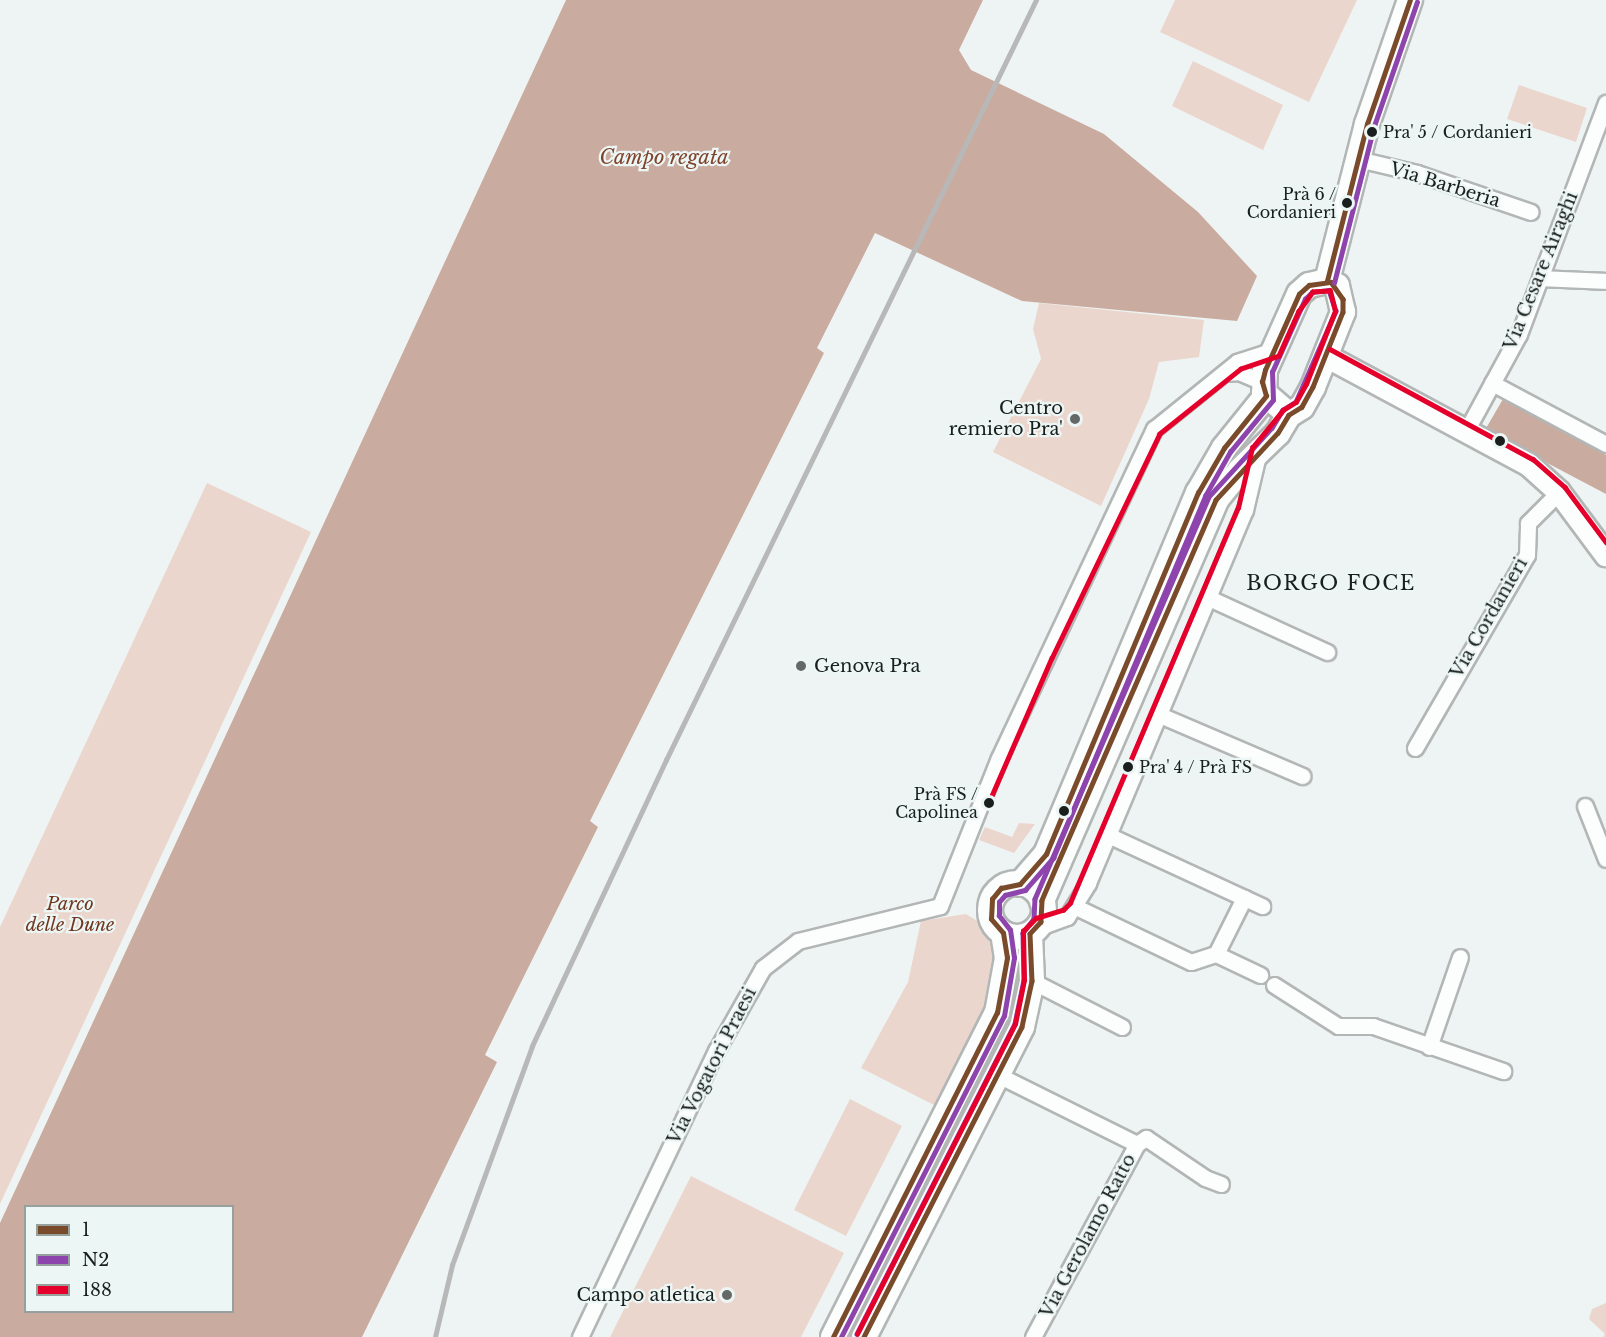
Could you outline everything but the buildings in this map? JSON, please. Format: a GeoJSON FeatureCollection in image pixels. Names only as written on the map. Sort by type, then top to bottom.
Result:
{"type":"FeatureCollection","features":[{"type":"Feature","properties":{"kind":"main road"},"geometry":{"type":"LineString","coordinates":[[1327,281],[1381,80],[1410,0]]}},
{"type":"Feature","properties":{"kind":"main road"},"geometry":{"type":"LineString","coordinates":[[864,1337],[1022,1027],[1032,981],[1034,931],[1043,915],[1042,901],[1216,500],[1278,433],[1289,415],[1302,407],[1326,356],[1343,312],[1338,286],[1327,281],[1309,285],[1299,294],[1274,350],[1264,389],[1224,448],[1198,494],[1051,843],[1020,884]]}},
{"type":"Feature","properties":{"kind":"main road"},"geometry":{"type":"LineString","coordinates":[[1264,389],[1289,415]]}},
{"type":"Feature","properties":{"kind":"main road"},"geometry":{"type":"LineString","coordinates":[[833,1337],[998,1013],[1004,991],[1007,958],[1003,933],[991,919],[992,899],[1001,888],[1020,884],[1033,889],[1042,901]]}},
{"type":"Feature","properties":{"kind":"main road"},"geometry":{"type":"LineString","coordinates":[[1003,933],[1016,937],[1034,931]]}},
{"type":"Feature","properties":{"kind":"street","name":"Via Cesare Airaghi"},"geometry":{"type":"LineString","coordinates":[[1465,433],[1519,333],[1602,125],[1606,103]]}},
{"type":"Feature","properties":{"kind":"street","name":"Via Barberia"},"geometry":{"type":"LineString","coordinates":[[1358,159],[1417,173],[1531,212]]}},
{"type":"Feature","properties":{"kind":"street"},"geometry":{"type":"LineString","coordinates":[[1540,278],[1606,281]]}},
{"type":"Feature","properties":{"kind":"street"},"geometry":{"type":"LineString","coordinates":[[1227,373],[1237,362],[1274,350]]}},
{"type":"Feature","properties":{"kind":"street"},"geometry":{"type":"LineString","coordinates":[[1326,356],[1465,433],[1529,465],[1559,492],[1606,555]]}},
{"type":"Feature","properties":{"kind":"street"},"geometry":{"type":"LineString","coordinates":[[1227,373],[1239,372],[1264,389]]}},
{"type":"Feature","properties":{"kind":"street","name":"Via Vogatori Praesi"},"geometry":{"type":"LineString","coordinates":[[580,1337],[716,1051],[763,968],[798,941],[940,906],[999,758],[1103,533],[1154,429],[1173,410],[1227,373]]}},
{"type":"Feature","properties":{"kind":"street"},"geometry":{"type":"LineString","coordinates":[[1492,383],[1606,444]]}},
{"type":"Feature","properties":{"kind":"street"},"geometry":{"type":"LineString","coordinates":[[1034,931],[1067,917],[1076,907],[1160,715],[1245,510],[1259,452]]}},
{"type":"Feature","properties":{"kind":"street","name":"Via Cordanieri"},"geometry":{"type":"LineString","coordinates":[[1415,748],[1527,555],[1528,523],[1559,492]]}},
{"type":"Feature","properties":{"kind":"street"},"geometry":{"type":"LineString","coordinates":[[1209,598],[1327,652]]}},
{"type":"Feature","properties":{"kind":"street"},"geometry":{"type":"LineString","coordinates":[[1160,715],[1302,776]]}},
{"type":"Feature","properties":{"kind":"street"},"geometry":{"type":"LineString","coordinates":[[1585,806],[1606,859]]}},
{"type":"Feature","properties":{"kind":"street"},"geometry":{"type":"LineString","coordinates":[[1108,835],[1262,906]]}},
{"type":"Feature","properties":{"kind":"street"},"geometry":{"type":"LineString","coordinates":[[1216,954],[1237,895]]}},
{"type":"Feature","properties":{"kind":"street"},"geometry":{"type":"LineString","coordinates":[[1076,907],[1191,962],[1216,954],[1259,974]]}},
{"type":"Feature","properties":{"kind":"street"},"geometry":{"type":"LineString","coordinates":[[1428,1047],[1460,957]]}},
{"type":"Feature","properties":{"kind":"street"},"geometry":{"type":"LineString","coordinates":[[1032,981],[1122,1027]]}},
{"type":"Feature","properties":{"kind":"street"},"geometry":{"type":"LineString","coordinates":[[1274,985],[1338,1026],[1373,1026],[1428,1047],[1503,1071]]}},
{"type":"Feature","properties":{"kind":"street"},"geometry":{"type":"LineString","coordinates":[[998,1074],[1142,1142],[1205,1178],[1221,1184]]}},
{"type":"Feature","properties":{"kind":"street","name":"Via Gerolamo Ratto"},"geometry":{"type":"LineString","coordinates":[[1033,1337],[1142,1142]]}},
{"type":"Feature","properties":{"kind":"green space"},"geometry":{"type":"Polygon","coordinates":[[[1175,0],[1357,0],[1309,102],[1160,32],[1175,0]]]}},
{"type":"Feature","properties":{"kind":"green space"},"geometry":{"type":"Polygon","coordinates":[[[1193,61],[1283,105],[1263,150],[1172,106],[1193,61]]]}},
{"type":"Feature","properties":{"kind":"green space"},"geometry":{"type":"Polygon","coordinates":[[[1519,85],[1587,108],[1576,142],[1507,119],[1519,85]]]}},
{"type":"Feature","properties":{"kind":"green space","name":"Centro remiero Pra'"},"geometry":{"type":"Polygon","coordinates":[[[1039,303],[1204,320],[1199,357],[1159,362],[1149,399],[1101,506],[993,452],[1041,359],[1033,329],[1039,303]]]}},
{"type":"Feature","properties":{"kind":"green space","name":"Parco delle Dune"},"geometry":{"type":"Polygon","coordinates":[[[207,483],[311,532],[0,1204],[0,927],[207,483]]]}},
{"type":"Feature","properties":{"kind":"green space"},"geometry":{"type":"Polygon","coordinates":[[[1019,823],[1035,824],[1014,853],[979,840],[985,827],[1012,837],[1019,823]]]}},
{"type":"Feature","properties":{"kind":"green space"},"geometry":{"type":"Polygon","coordinates":[[[966,914],[979,922],[996,954],[990,995],[936,1106],[861,1068],[908,982],[921,921],[966,914]]]}},
{"type":"Feature","properties":{"kind":"green space"},"geometry":{"type":"Polygon","coordinates":[[[850,1099],[902,1126],[846,1236],[794,1210],[850,1099]]]}},
{"type":"Feature","properties":{"kind":"green space","name":"Campo atletica"},"geometry":{"type":"Polygon","coordinates":[[[691,1176],[844,1253],[801,1337],[610,1337],[691,1176]]]}},
{"type":"Feature","properties":{"kind":"green space"},"geometry":{"type":"Polygon","coordinates":[[[1606,1303],[1606,1337],[1603,1337],[1605,1334],[1589,1319],[1592,1309],[1606,1303]]]}},
{"type":"Feature","properties":{"kind":"water","name":"Campo regata"},"geometry":{"type":"Polygon","coordinates":[[[566,0],[983,0],[959,50],[971,70],[1104,134],[1198,212],[1257,276],[1237,321],[1022,301],[875,233],[817,348],[824,353],[590,821],[598,827],[485,1055],[497,1062],[362,1337],[0,1337],[0,1223],[566,0]]]}},
{"type":"Feature","properties":{"kind":"water"},"geometry":{"type":"Polygon","coordinates":[[[1503,399],[1573,433],[1606,455],[1606,494],[1485,430],[1503,399]]]}},
{"type":"Feature","properties":{"kind":"railway"},"geometry":{"type":"LineString","coordinates":[[435,1337],[452,1265],[532,1046],[666,760],[1036,0]]}},
{"type":"Feature","properties":{"kind":"transit line","name":"1"},"geometry":{"type":"LineString","coordinates":[[1327,281],[1367,124],[1410,0]]}},
{"type":"Feature","properties":{"kind":"transit line","name":"N2"},"geometry":{"type":"LineString","coordinates":[[1334,283],[1374,126],[1417,2]]}},
{"type":"Feature","properties":{"kind":"transit line","name":"1"},"geometry":{"type":"LineString","coordinates":[[833,1337],[997,1013],[1007,958],[1003,933],[991,919],[992,899],[1001,888],[1020,884],[1046,854],[1198,493],[1224,448],[1266,396],[1262,382],[1265,370],[1299,294],[1309,285],[1331,282],[1343,299],[1343,312],[1313,387],[1302,407],[1289,415],[1278,433],[1216,500],[1042,901],[1041,922],[1030,934],[1032,981],[1022,1027],[864,1337]]}},
{"type":"Feature","properties":{"kind":"transit line","name":"N2"},"geometry":{"type":"LineString","coordinates":[[841,1337],[1004,1016],[1014,958],[1010,930],[999,916],[999,902],[1005,895],[1025,890],[1053,858],[1205,496],[1230,452],[1273,400],[1272,372],[1305,299],[1312,292],[1329,290],[1336,311],[1296,402],[1283,410],[1272,428],[1209,497],[1035,899],[1034,919],[1023,933],[1024,980],[1015,1024],[857,1334]]}},
{"type":"Feature","properties":{"kind":"transit line","name":"188"},"geometry":{"type":"LineString","coordinates":[[857,1334],[1015,1024],[1024,980],[1023,931],[1036,918],[1063,910],[1070,903],[1238,508],[1252,448],[1283,410],[1296,402],[1306,384],[1335,311],[1330,291],[1313,292],[1299,311],[1279,356],[1241,369],[1160,434],[1052,658],[989,803]]}},
{"type":"Feature","properties":{"kind":"transit line","name":"188"},"geometry":{"type":"LineString","coordinates":[[1330,349],[1533,459],[1565,487],[1606,542]]}},
{"type":"Feature","properties":{"kind":"place","name":"Pra' 5 / Cordanieri"},"geometry":{"type":"Point","coordinates":[1372,132]}},
{"type":"Feature","properties":{"kind":"place","name":"Prà 6 / Cordanieri"},"geometry":{"type":"Point","coordinates":[1347,203]}},
{"type":"Feature","properties":{"kind":"place","name":"Centro remiero Pra'"},"geometry":{"type":"Point","coordinates":[1075,419]}},
{"type":"Feature","properties":{"kind":"place","name":"Genova Pra"},"geometry":{"type":"Point","coordinates":[801,666]}},
{"type":"Feature","properties":{"kind":"place","name":"Pra' 4 / Prà FS"},"geometry":{"type":"Point","coordinates":[1128,767]}},
{"type":"Feature","properties":{"kind":"place","name":"Prà FS / Capolinea"},"geometry":{"type":"Point","coordinates":[989,803]}},
{"type":"Feature","properties":{"kind":"place","name":"Campo atletica"},"geometry":{"type":"Point","coordinates":[727,1295]}},
{"type":"Feature","properties":{"kind":"district","name":"BORGO FOCE"},"geometry":{"type":"Point","coordinates":[1331,583]}}]}
